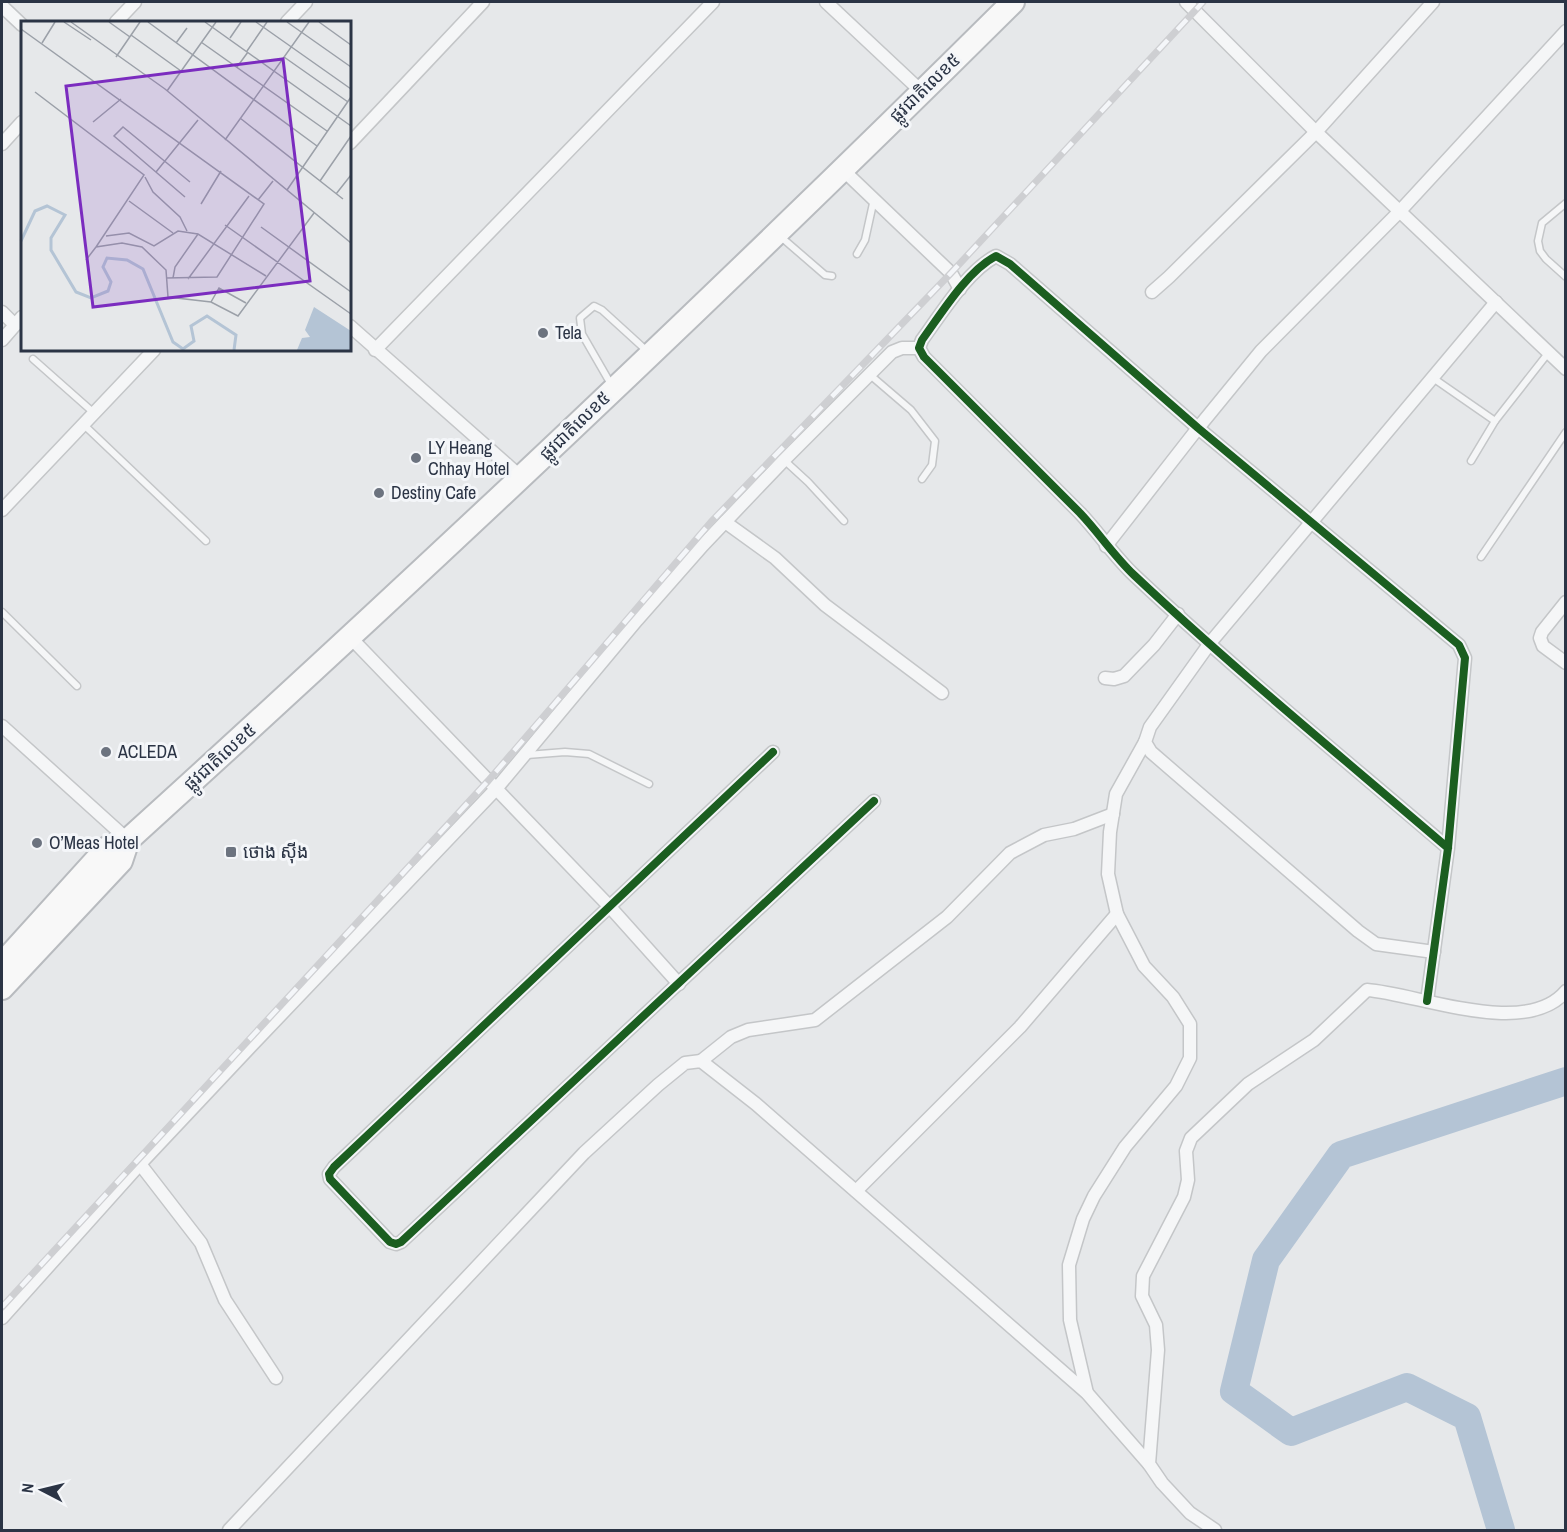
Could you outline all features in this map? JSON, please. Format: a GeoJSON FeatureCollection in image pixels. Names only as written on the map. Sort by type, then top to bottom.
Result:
{"type":"FeatureCollection","features":[{"type":"Feature","properties":{"kind":"highway","name":"ផ្លូវជាតិលេខ៥"},"geometry":{"type":"LineString","coordinates":[[2,964],[107,848],[128,840],[351,638],[614,389],[1013,2]]}},
{"type":"Feature","properties":{"kind":"highway","name":"ផ្លូវជាតិលេខ៥"},"geometry":{"type":"LineString","coordinates":[[2,988],[122,861],[128,840]]}},
{"type":"Feature","properties":{"kind":"street"},"geometry":{"type":"LineString","coordinates":[[117,21],[135,2]]}},
{"type":"Feature","properties":{"kind":"street"},"geometry":{"type":"LineString","coordinates":[[288,21],[306,2]]}},
{"type":"Feature","properties":{"kind":"street"},"geometry":{"type":"LineString","coordinates":[[351,142],[483,2]]}},
{"type":"Feature","properties":{"kind":"street"},"geometry":{"type":"LineString","coordinates":[[375,350],[713,2]]}},
{"type":"Feature","properties":{"kind":"street"},"geometry":{"type":"LineString","coordinates":[[826,2],[922,92]]}},
{"type":"Feature","properties":{"kind":"street"},"geometry":{"type":"LineString","coordinates":[[1186,2],[1316,132],[1566,369]]}},
{"type":"Feature","properties":{"kind":"street"},"geometry":{"type":"LineString","coordinates":[[1152,292],[1169,278],[1316,132],[1433,2]]}},
{"type":"Feature","properties":{"kind":"street"},"geometry":{"type":"LineString","coordinates":[[2,6],[21,24]]}},
{"type":"Feature","properties":{"kind":"street"},"geometry":{"type":"LineString","coordinates":[[1107,546],[1261,351],[1400,211],[1566,31]]}},
{"type":"Feature","properties":{"kind":"street"},"geometry":{"type":"LineString","coordinates":[[2,144],[21,123]]}},
{"type":"Feature","properties":{"kind":"street"},"geometry":{"type":"LineString","coordinates":[[842,169],[951,273],[960,289]]}},
{"type":"Feature","properties":{"kind":"street"},"geometry":{"type":"LineString","coordinates":[[1427,1001],[1448,848],[1465,658],[1459,645],[1198,428],[1010,264],[996,256],[985,262],[960,289],[922,340],[919,348],[924,357],[1080,513],[1133,574],[1448,848]]}},
{"type":"Feature","properties":{"kind":"street"},"geometry":{"type":"LineString","coordinates":[[1087,1394],[1070,1320],[1069,1265],[1083,1219],[1125,1148],[1176,1086],[1190,1058],[1191,1024],[1173,998],[1144,966],[1117,914],[1108,874],[1110,832],[1116,794],[1145,742],[1150,727],[1210,643],[1496,302]]}},
{"type":"Feature","properties":{"kind":"street"},"geometry":{"type":"LineString","coordinates":[[2,312],[19,321],[2,340]]}},
{"type":"Feature","properties":{"kind":"street"},"geometry":{"type":"LineString","coordinates":[[351,327],[521,477]]}},
{"type":"Feature","properties":{"kind":"street"},"geometry":{"type":"LineString","coordinates":[[2,1318],[140,1164],[496,789],[637,620],[725,522],[892,352],[902,348],[919,348]]}},
{"type":"Feature","properties":{"kind":"street"},"geometry":{"type":"LineString","coordinates":[[2,510],[153,351]]}},
{"type":"Feature","properties":{"kind":"street"},"geometry":{"type":"LineString","coordinates":[[725,522],[775,558],[825,605],[942,693]]}},
{"type":"Feature","properties":{"kind":"street"},"geometry":{"type":"LineString","coordinates":[[1566,602],[1542,632],[1540,638],[1543,646],[1566,663]]}},
{"type":"Feature","properties":{"kind":"street"},"geometry":{"type":"LineString","coordinates":[[1105,678],[1114,679],[1124,676],[1154,645],[1179,614]]}},
{"type":"Feature","properties":{"kind":"street"},"geometry":{"type":"LineString","coordinates":[[351,638],[610,907],[679,984]]}},
{"type":"Feature","properties":{"kind":"street"},"geometry":{"type":"LineString","coordinates":[[2,726],[128,840]]}},
{"type":"Feature","properties":{"kind":"street"},"geometry":{"type":"LineString","coordinates":[[1145,742],[1151,752],[1376,944],[1434,952]]}},
{"type":"Feature","properties":{"kind":"street"},"geometry":{"type":"LineString","coordinates":[[773,753],[334,1167],[329,1174],[330,1179],[390,1242],[396,1244],[400,1242],[874,801]]}},
{"type":"Feature","properties":{"kind":"street"},"geometry":{"type":"LineString","coordinates":[[229,1530],[584,1153],[685,1063],[701,1061],[731,1037],[748,1030],[815,1020],[947,917],[1010,853],[1044,835],[1074,829],[1113,814]]}},
{"type":"Feature","properties":{"kind":"street"},"geometry":{"type":"LineString","coordinates":[[856,1191],[1020,1027],[1117,914]]}},
{"type":"Feature","properties":{"kind":"street"},"geometry":{"type":"LineString","coordinates":[[1149,1464],[1158,1350],[1156,1325],[1142,1296],[1143,1276],[1184,1197],[1188,1180],[1186,1151],[1191,1138],[1248,1084],[1314,1040],[1367,990],[1466,1010],[1514,1013],[1557,1001],[1566,991]]}},
{"type":"Feature","properties":{"kind":"street"},"geometry":{"type":"LineString","coordinates":[[701,1061],[756,1104],[1087,1394],[1190,1513],[1215,1530]]}},
{"type":"Feature","properties":{"kind":"street"},"geometry":{"type":"LineString","coordinates":[[140,1164],[201,1243],[225,1300],[276,1378]]}},
{"type":"Feature","properties":{"kind":"lane"},"geometry":{"type":"LineString","coordinates":[[856,254],[865,240],[874,199]]}},
{"type":"Feature","properties":{"kind":"lane"},"geometry":{"type":"LineString","coordinates":[[1566,203],[1542,223],[1538,241],[1540,251],[1546,260],[1566,277]]}},
{"type":"Feature","properties":{"kind":"lane"},"geometry":{"type":"LineString","coordinates":[[776,233],[825,274],[832,276]]}},
{"type":"Feature","properties":{"kind":"lane"},"geometry":{"type":"LineString","coordinates":[[614,389],[582,334],[580,318],[587,311],[594,306],[602,310],[650,354]]}},
{"type":"Feature","properties":{"kind":"lane"},"geometry":{"type":"LineString","coordinates":[[1471,461],[1495,421],[1549,352]]}},
{"type":"Feature","properties":{"kind":"lane"},"geometry":{"type":"LineString","coordinates":[[33,359],[94,413]]}},
{"type":"Feature","properties":{"kind":"lane"},"geometry":{"type":"LineString","coordinates":[[869,374],[910,410],[935,441],[932,465],[922,479]]}},
{"type":"Feature","properties":{"kind":"lane"},"geometry":{"type":"LineString","coordinates":[[1433,378],[1495,421]]}},
{"type":"Feature","properties":{"kind":"lane"},"geometry":{"type":"LineString","coordinates":[[83,424],[206,541]]}},
{"type":"Feature","properties":{"kind":"lane"},"geometry":{"type":"LineString","coordinates":[[1481,556],[1566,432]]}},
{"type":"Feature","properties":{"kind":"lane"},"geometry":{"type":"LineString","coordinates":[[784,460],[844,521]]}},
{"type":"Feature","properties":{"kind":"lane"},"geometry":{"type":"LineString","coordinates":[[2,612],[77,686]]}},
{"type":"Feature","properties":{"kind":"lane"},"geometry":{"type":"LineString","coordinates":[[526,755],[565,752],[590,754],[649,784]]}},
{"type":"Feature","properties":{"kind":"waterway"},"geometry":{"type":"LineString","coordinates":[[1501,1530],[1467,1417],[1407,1387],[1291,1432],[1234,1391],[1266,1260],[1341,1155],[1566,1081]]}},
{"type":"Feature","properties":{"kind":"railway"},"geometry":{"type":"LineString","coordinates":[[2,1307],[488,781],[711,522],[951,273],[1203,2]]}},
{"type":"Feature","properties":{"kind":"cycle path"},"geometry":{"type":"LineString","coordinates":[[1427,1001],[1448,848],[1465,658],[1459,645],[1198,428],[1010,264],[996,256],[985,263],[955,294],[922,340],[919,348],[924,357],[1080,513],[1134,575],[1250,679],[1448,848]]}},
{"type":"Feature","properties":{"kind":"cycle path"},"geometry":{"type":"LineString","coordinates":[[773,752],[334,1167],[329,1174],[330,1179],[390,1242],[396,1244],[401,1242],[874,801]]}},
{"type":"Feature","properties":{"kind":"place","name":"Tela"},"geometry":{"type":"Point","coordinates":[543,333]}},
{"type":"Feature","properties":{"kind":"place","name":"LY Heang Chhay Hotel"},"geometry":{"type":"Point","coordinates":[416,458]}},
{"type":"Feature","properties":{"kind":"place","name":"Destiny Cafe"},"geometry":{"type":"Point","coordinates":[379,493]}},
{"type":"Feature","properties":{"kind":"place","name":"ACLEDA"},"geometry":{"type":"Point","coordinates":[106,752]}},
{"type":"Feature","properties":{"kind":"place","name":"O’Meas Hotel"},"geometry":{"type":"Point","coordinates":[37,843]}},
{"type":"Feature","properties":{"kind":"place","name":"ថោង ស៊ីង"},"geometry":{"type":"Point","coordinates":[231,852]}}]}
